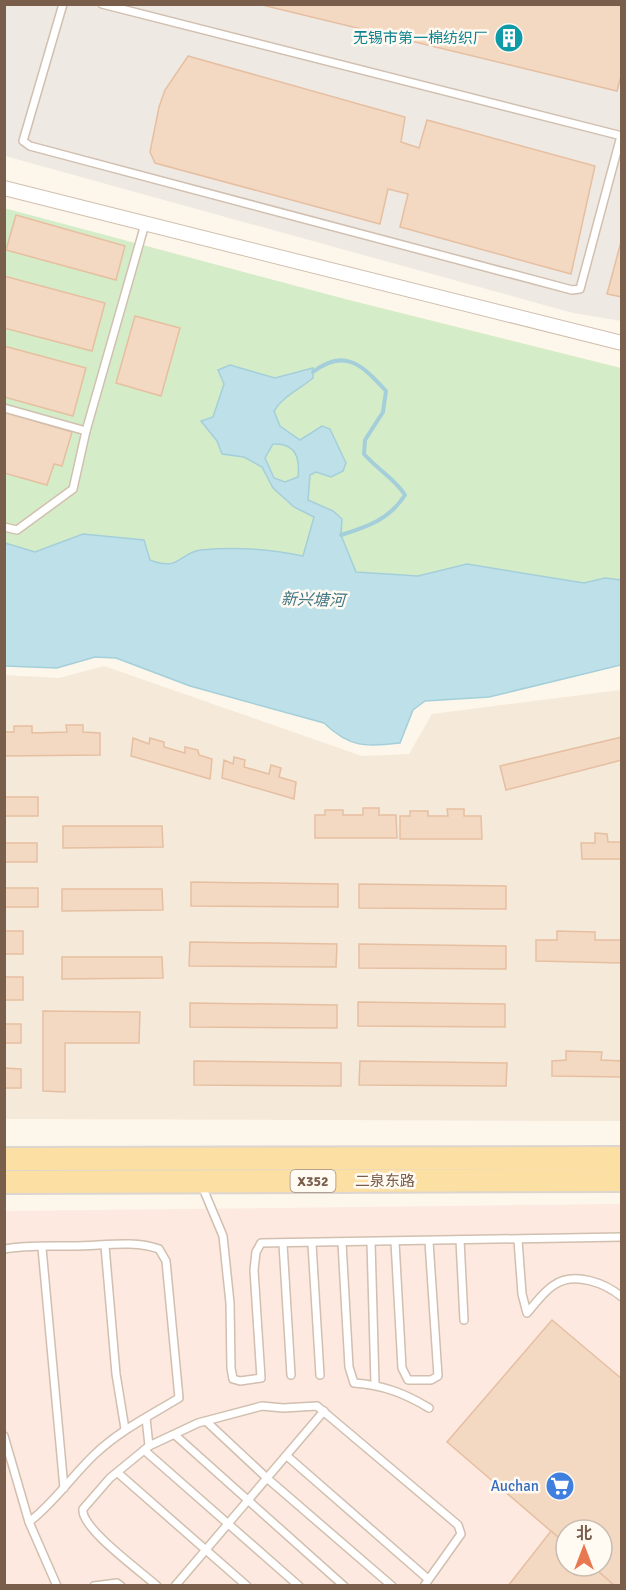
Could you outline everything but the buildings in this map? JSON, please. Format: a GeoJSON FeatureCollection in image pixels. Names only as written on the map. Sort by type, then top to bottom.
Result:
{"type":"FeatureCollection","features":[{"type":"Feature","properties":{"kind":"main road","name":"二泉东路"},"geometry":{"type":"LineString","coordinates":[[4,1159],[621,1158]]}},
{"type":"Feature","properties":{"kind":"main road","name":"二泉东路"},"geometry":{"type":"LineString","coordinates":[[4,1182],[621,1180]]}},
{"type":"Feature","properties":{"kind":"street"},"geometry":{"type":"LineString","coordinates":[[4,188],[621,343]]}},
{"type":"Feature","properties":{"kind":"lane"},"geometry":{"type":"LineString","coordinates":[[63,4],[23,141],[30,146],[572,290],[580,289],[621,136],[102,4]]}},
{"type":"Feature","properties":{"kind":"lane"},"geometry":{"type":"LineString","coordinates":[[4,527],[17,530],[73,489],[86,431],[145,224]]}},
{"type":"Feature","properties":{"kind":"lane"},"geometry":{"type":"LineString","coordinates":[[4,408],[86,431]]}},
{"type":"Feature","properties":{"kind":"lane"},"geometry":{"type":"LineString","coordinates":[[200,1181],[223,1236],[230,1303],[231,1368],[233,1379],[240,1382],[261,1378],[254,1270],[256,1252],[261,1243],[283,1244],[303,1241],[312,1244],[332,1240],[342,1243],[429,1242],[435,1239],[510,1237],[518,1240],[621,1237]]}},
{"type":"Feature","properties":{"kind":"lane"},"geometry":{"type":"LineString","coordinates":[[460,1240],[464,1320]]}},
{"type":"Feature","properties":{"kind":"lane"},"geometry":{"type":"LineString","coordinates":[[518,1240],[522,1294],[527,1313],[555,1284],[579,1278],[611,1287],[621,1297]]}},
{"type":"Feature","properties":{"kind":"lane"},"geometry":{"type":"LineString","coordinates":[[371,1242],[375,1384]]}},
{"type":"Feature","properties":{"kind":"lane"},"geometry":{"type":"LineString","coordinates":[[395,1242],[402,1368],[408,1380],[431,1380],[438,1376],[429,1242]]}},
{"type":"Feature","properties":{"kind":"lane"},"geometry":{"type":"LineString","coordinates":[[342,1243],[349,1367],[354,1383],[375,1384],[400,1392],[429,1408]]}},
{"type":"Feature","properties":{"kind":"lane"},"geometry":{"type":"LineString","coordinates":[[4,1249],[22,1245],[42,1248],[78,1244],[105,1246],[146,1244],[159,1249],[166,1261],[179,1398],[125,1429],[94,1455],[29,1522]]}},
{"type":"Feature","properties":{"kind":"lane"},"geometry":{"type":"LineString","coordinates":[[283,1244],[291,1375]]}},
{"type":"Feature","properties":{"kind":"lane"},"geometry":{"type":"LineString","coordinates":[[312,1244],[320,1375]]}},
{"type":"Feature","properties":{"kind":"lane"},"geometry":{"type":"LineString","coordinates":[[105,1246],[116,1374],[125,1429]]}},
{"type":"Feature","properties":{"kind":"lane"},"geometry":{"type":"LineString","coordinates":[[42,1248],[64,1488]]}},
{"type":"Feature","properties":{"kind":"lane"},"geometry":{"type":"LineString","coordinates":[[157,1586],[84,1520],[83,1509],[90,1498],[147,1448],[198,1423],[262,1406],[283,1408],[317,1406],[458,1525],[461,1534],[442,1564],[426,1582],[287,1456]]}},
{"type":"Feature","properties":{"kind":"lane"},"geometry":{"type":"LineString","coordinates":[[175,1586],[324,1411]]}},
{"type":"Feature","properties":{"kind":"lane"},"geometry":{"type":"LineString","coordinates":[[146,1418],[147,1448],[299,1586]]}},
{"type":"Feature","properties":{"kind":"lane"},"geometry":{"type":"LineString","coordinates":[[207,1422],[268,1479],[392,1586]]}},
{"type":"Feature","properties":{"kind":"lane"},"geometry":{"type":"LineString","coordinates":[[4,1436],[29,1522],[57,1586]]}},
{"type":"Feature","properties":{"kind":"lane"},"geometry":{"type":"LineString","coordinates":[[175,1436],[344,1586]]}},
{"type":"Feature","properties":{"kind":"lane"},"geometry":{"type":"LineString","coordinates":[[118,1473],[247,1586]]}},
{"type":"Feature","properties":{"kind":"lane"},"geometry":{"type":"LineString","coordinates":[[94,1586],[117,1583],[120,1586]]}},
{"type":"Feature","properties":{"kind":"shaded area"},"geometry":{"type":"Polygon","coordinates":[[[4,5],[621,5],[621,321],[573,313],[5,156],[4,5]]]}},
{"type":"Feature","properties":{"kind":"shaded area"},"geometry":{"type":"Polygon","coordinates":[[[104,666],[362,756],[409,754],[432,714],[621,690],[621,1121],[5,1119],[4,675],[59,678],[104,666]]]}},
{"type":"Feature","properties":{"kind":"shaded area"},"geometry":{"type":"Polygon","coordinates":[[[621,1204],[621,1585],[5,1585],[4,1211],[621,1204]]]}},
{"type":"Feature","properties":{"kind":"green space"},"geometry":{"type":"Polygon","coordinates":[[[4,208],[349,300],[621,368],[621,580],[605,579],[584,583],[467,564],[418,576],[184,559],[161,565],[83,534],[35,552],[5,543],[4,208]]]}},
{"type":"Feature","properties":{"kind":"water","name":"新兴塘河"},"geometry":{"type":"Polygon","coordinates":[[[230,365],[275,378],[313,368],[313,378],[287,397],[274,411],[280,426],[300,440],[322,426],[330,429],[346,463],[343,471],[331,477],[316,472],[310,475],[308,500],[333,511],[342,519],[341,535],[356,572],[418,576],[467,564],[584,583],[605,578],[621,580],[621,665],[489,697],[425,701],[413,710],[400,743],[377,745],[359,744],[342,737],[324,723],[190,686],[116,658],[95,657],[57,668],[5,666],[5,543],[35,552],[83,534],[144,540],[150,560],[168,564],[194,551],[214,549],[266,550],[303,556],[314,517],[294,507],[273,488],[262,467],[244,457],[222,454],[217,441],[201,421],[213,417],[224,384],[218,370],[230,365]],[[273,444],[265,458],[274,478],[285,482],[298,477],[298,464],[292,449],[281,444],[273,444]]]}},
{"type":"Feature","properties":{"kind":"waterway"},"geometry":{"type":"LineString","coordinates":[[313,372],[324,365],[344,360],[361,367],[386,391],[383,412],[365,440],[364,454],[405,495],[385,516],[369,525],[341,535]]}},
{"type":"Feature","properties":{"kind":"place","name":"无锡市第一棉纺织厂"},"geometry":{"type":"Point","coordinates":[509,38]}},
{"type":"Feature","properties":{"kind":"place","name":"Auchan"},"geometry":{"type":"Point","coordinates":[560,1486]}}]}
